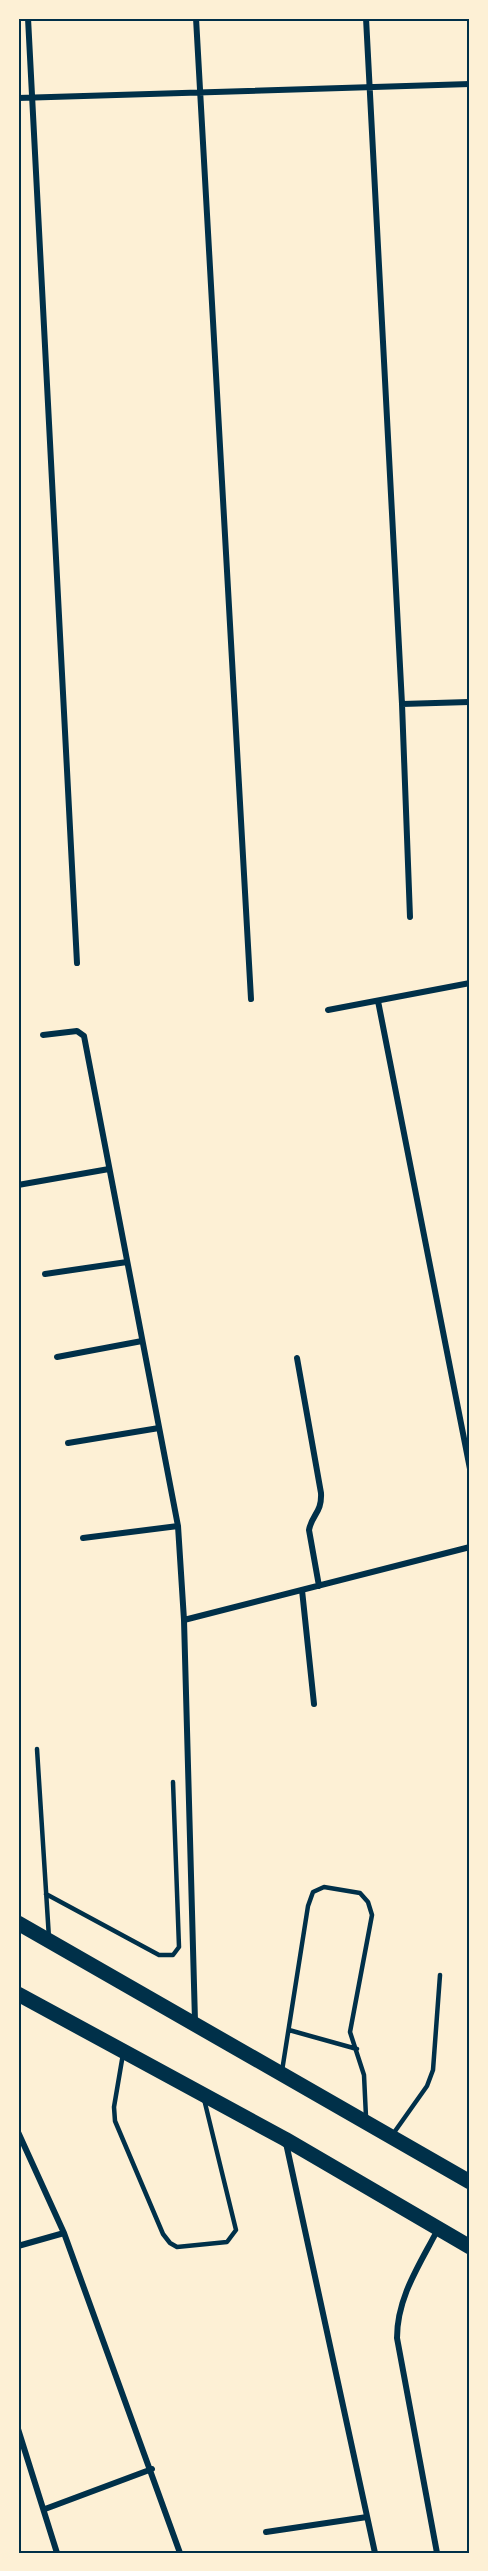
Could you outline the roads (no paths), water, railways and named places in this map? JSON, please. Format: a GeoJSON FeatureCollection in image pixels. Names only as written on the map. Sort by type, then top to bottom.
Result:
{"type":"FeatureCollection","features":[{"type":"Feature","properties":{"kind":"main road"},"geometry":{"type":"LineString","coordinates":[[18,1923],[470,2182]]}},
{"type":"Feature","properties":{"kind":"main road"},"geometry":{"type":"LineString","coordinates":[[19,1996],[285,2139],[470,2247]]}},
{"type":"Feature","properties":{"kind":"street"},"geometry":{"type":"LineString","coordinates":[[28,18],[77,963]]}},
{"type":"Feature","properties":{"kind":"street"},"geometry":{"type":"LineString","coordinates":[[196,18],[251,999]]}},
{"type":"Feature","properties":{"kind":"street"},"geometry":{"type":"LineString","coordinates":[[366,18],[402,704],[410,917]]}},
{"type":"Feature","properties":{"kind":"street"},"geometry":{"type":"LineString","coordinates":[[18,98],[470,84]]}},
{"type":"Feature","properties":{"kind":"street"},"geometry":{"type":"LineString","coordinates":[[402,704],[468,702]]}},
{"type":"Feature","properties":{"kind":"street"},"geometry":{"type":"LineString","coordinates":[[328,1010],[470,984]]}},
{"type":"Feature","properties":{"kind":"street"},"geometry":{"type":"LineString","coordinates":[[378,1001],[470,1469]]}},
{"type":"Feature","properties":{"kind":"street"},"geometry":{"type":"LineString","coordinates":[[43,1035],[77,1031],[84,1036],[178,1526],[184,1620],[195,2025]]}},
{"type":"Feature","properties":{"kind":"street"},"geometry":{"type":"LineString","coordinates":[[18,1185],[109,1169]]}},
{"type":"Feature","properties":{"kind":"street"},"geometry":{"type":"LineString","coordinates":[[45,1274],[127,1262]]}},
{"type":"Feature","properties":{"kind":"street"},"geometry":{"type":"LineString","coordinates":[[57,1357],[142,1341]]}},
{"type":"Feature","properties":{"kind":"street"},"geometry":{"type":"LineString","coordinates":[[297,1358],[321,1493],[322,1506],[310,1523],[309,1530],[319,1586]]}},
{"type":"Feature","properties":{"kind":"street"},"geometry":{"type":"LineString","coordinates":[[68,1443],[159,1428]]}},
{"type":"Feature","properties":{"kind":"street"},"geometry":{"type":"LineString","coordinates":[[83,1538],[178,1526]]}},
{"type":"Feature","properties":{"kind":"street"},"geometry":{"type":"LineString","coordinates":[[184,1620],[470,1547]]}},
{"type":"Feature","properties":{"kind":"street"},"geometry":{"type":"LineString","coordinates":[[302,1590],[314,1704]]}},
{"type":"Feature","properties":{"kind":"street"},"geometry":{"type":"LineString","coordinates":[[18,2132],[64,2233],[152,2469],[180,2553]]}},
{"type":"Feature","properties":{"kind":"street"},"geometry":{"type":"LineString","coordinates":[[285,2139],[375,2553]]}},
{"type":"Feature","properties":{"kind":"street"},"geometry":{"type":"LineString","coordinates":[[437,2553],[397,2338],[397,2319],[402,2300],[438,2228]]}},
{"type":"Feature","properties":{"kind":"street"},"geometry":{"type":"LineString","coordinates":[[18,2246],[64,2233]]}},
{"type":"Feature","properties":{"kind":"street"},"geometry":{"type":"LineString","coordinates":[[18,2430],[45,2509],[57,2553]]}},
{"type":"Feature","properties":{"kind":"street"},"geometry":{"type":"LineString","coordinates":[[45,2509],[152,2469]]}},
{"type":"Feature","properties":{"kind":"street"},"geometry":{"type":"LineString","coordinates":[[266,2532],[367,2517]]}},
{"type":"Feature","properties":{"kind":"lane"},"geometry":{"type":"LineString","coordinates":[[37,1749],[49,1941]]}},
{"type":"Feature","properties":{"kind":"lane"},"geometry":{"type":"LineString","coordinates":[[46,1894],[159,1955],[172,1955],[179,1947],[172,1782]]}},
{"type":"Feature","properties":{"kind":"lane"},"geometry":{"type":"LineString","coordinates":[[281,2074],[308,1906],[313,1892],[324,1887],[360,1893],[368,1902],[372,1915],[350,2032],[364,2075],[366,2123]]}},
{"type":"Feature","properties":{"kind":"lane"},"geometry":{"type":"LineString","coordinates":[[391,2137],[427,2086],[433,2070],[441,1974]]}},
{"type":"Feature","properties":{"kind":"lane"},"geometry":{"type":"LineString","coordinates":[[289,2030],[357,2049]]}},
{"type":"Feature","properties":{"kind":"lane"},"geometry":{"type":"LineString","coordinates":[[123,2051],[114,2107],[115,2121],[163,2234],[170,2243],[177,2247],[227,2241],[236,2230],[203,2094]]}}]}
